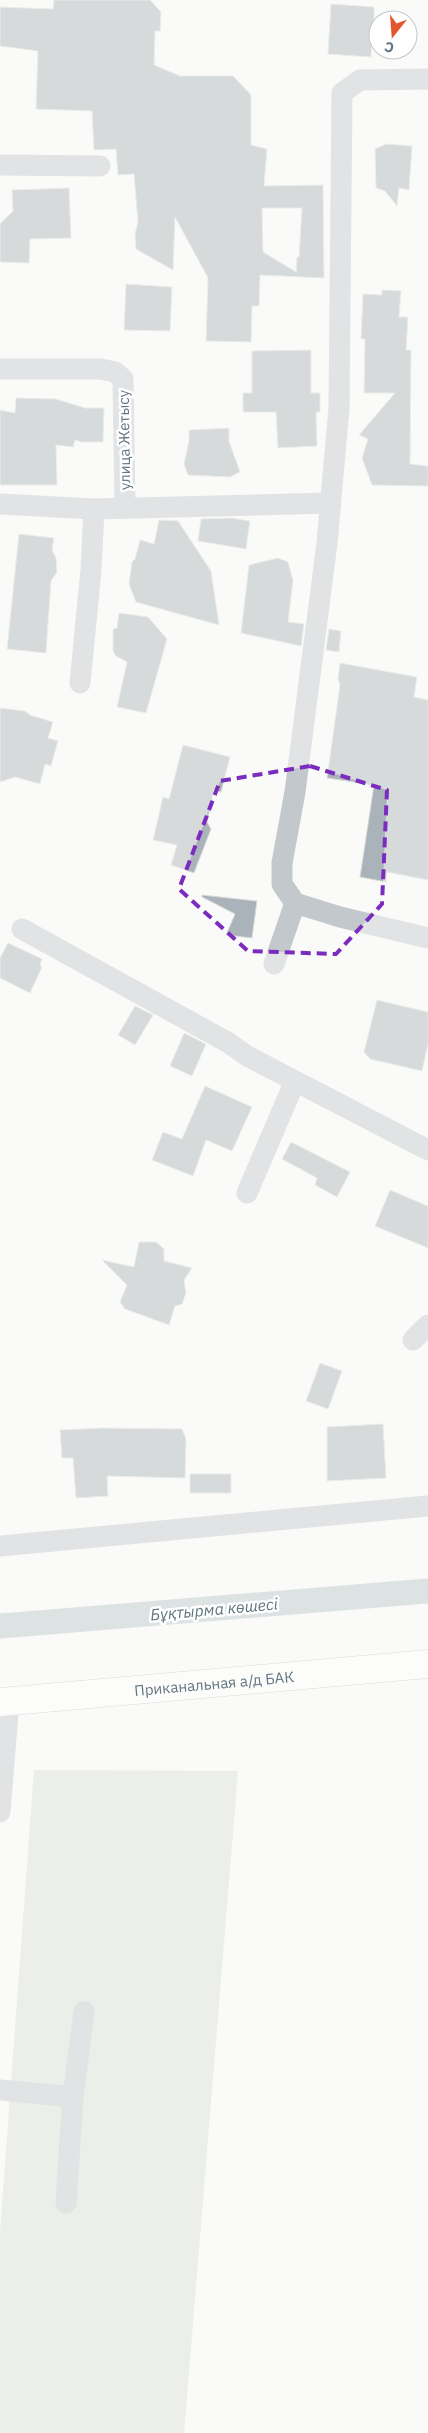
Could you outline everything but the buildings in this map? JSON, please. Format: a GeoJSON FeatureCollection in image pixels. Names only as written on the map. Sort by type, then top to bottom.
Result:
{"type":"FeatureCollection","features":[{"type":"Feature","properties":{"kind":"main road","name":"Приканальная а/д БАК"},"geometry":{"type":"LineString","coordinates":[[4,1701],[428,1664]]}},
{"type":"Feature","properties":{"kind":"street"},"geometry":{"type":"LineString","coordinates":[[428,79],[360,80],[342,93],[338,408],[330,503],[295,792],[282,863],[282,884],[295,903],[340,917],[428,938]]}},
{"type":"Feature","properties":{"kind":"street"},"geometry":{"type":"LineString","coordinates":[[0,165],[100,166]]}},
{"type":"Feature","properties":{"kind":"street","name":"улица Жетысу"},"geometry":{"type":"LineString","coordinates":[[0,369],[101,369],[115,372],[123,379],[125,508]]}},
{"type":"Feature","properties":{"kind":"street"},"geometry":{"type":"LineString","coordinates":[[0,504],[94,509],[330,503]]}},
{"type":"Feature","properties":{"kind":"street"},"geometry":{"type":"LineString","coordinates":[[80,683],[91,570],[94,509]]}},
{"type":"Feature","properties":{"kind":"street"},"geometry":{"type":"LineString","coordinates":[[274,964],[295,903]]}},
{"type":"Feature","properties":{"kind":"street"},"geometry":{"type":"LineString","coordinates":[[22,929],[295,1081],[428,1150]]}},
{"type":"Feature","properties":{"kind":"street"},"geometry":{"type":"LineString","coordinates":[[247,1194],[295,1081]]}},
{"type":"Feature","properties":{"kind":"street"},"geometry":{"type":"LineString","coordinates":[[413,1340],[428,1325]]}},
{"type":"Feature","properties":{"kind":"street"},"geometry":{"type":"LineString","coordinates":[[0,1546],[428,1506]]}},
{"type":"Feature","properties":{"kind":"street"},"geometry":{"type":"LineString","coordinates":[[0,1812],[4,1701]]}},
{"type":"Feature","properties":{"kind":"street"},"geometry":{"type":"LineString","coordinates":[[66,2203],[73,2097],[84,2012]]}},
{"type":"Feature","properties":{"kind":"street"},"geometry":{"type":"LineString","coordinates":[[0,2090],[7,2093],[73,2097]]}},
{"type":"Feature","properties":{"kind":"highlighted area"},"geometry":{"type":"Polygon","coordinates":[[[310,766],[387,790],[382,904],[336,954],[248,951],[179,889],[220,781],[310,766]]]}},
{"type":"Feature","properties":{"kind":"shaded area"},"geometry":{"type":"Polygon","coordinates":[[[34,1770],[238,1771],[184,2433],[0,2433],[0,2233],[34,1770]]]}},
{"type":"Feature","properties":{"kind":"waterway","name":"Бұқтырма көшесі"},"geometry":{"type":"LineString","coordinates":[[0,1626],[428,1591]]}}]}
